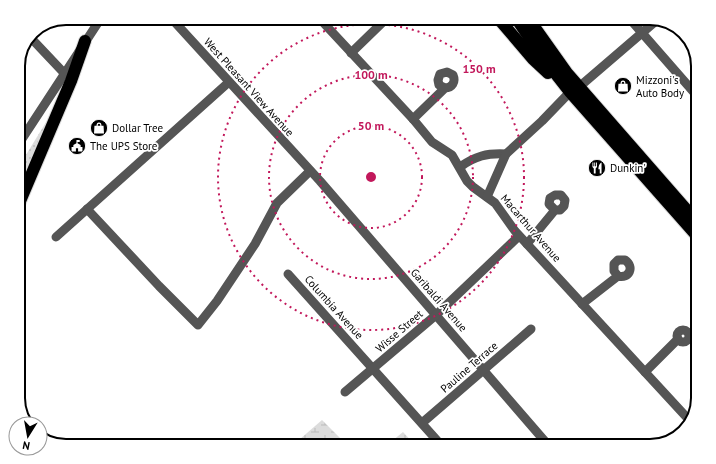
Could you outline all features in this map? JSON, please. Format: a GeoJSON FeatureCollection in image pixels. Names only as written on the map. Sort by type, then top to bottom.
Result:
{"type":"FeatureCollection","features":[{"type":"Feature","properties":{"kind":"highway"},"geometry":{"type":"LineString","coordinates":[[504,25],[542,68],[575,89]]}},
{"type":"Feature","properties":{"kind":"highway"},"geometry":{"type":"LineString","coordinates":[[521,25],[541,55],[575,89],[691,215]]}},
{"type":"Feature","properties":{"kind":"highway"},"geometry":{"type":"LineString","coordinates":[[533,25],[575,89],[691,229]]}},
{"type":"Feature","properties":{"kind":"highway"},"geometry":{"type":"LineString","coordinates":[[25,189],[71,81],[85,41]]}},
{"type":"Feature","properties":{"kind":"street"},"geometry":{"type":"LineString","coordinates":[[25,134],[96,25]]}},
{"type":"Feature","properties":{"kind":"street","name":"West Pleasant View Avenue"},"geometry":{"type":"LineString","coordinates":[[177,25],[310,171]]}},
{"type":"Feature","properties":{"kind":"street","name":"Macarthur Avenue"},"geometry":{"type":"LineString","coordinates":[[325,25],[413,119],[432,142],[452,155],[467,181],[495,203],[519,236],[686,417]]}},
{"type":"Feature","properties":{"kind":"street"},"geometry":{"type":"LineString","coordinates":[[351,53],[380,25]]}},
{"type":"Feature","properties":{"kind":"street"},"geometry":{"type":"LineString","coordinates":[[635,25],[691,89]]}},
{"type":"Feature","properties":{"kind":"street"},"geometry":{"type":"LineString","coordinates":[[487,197],[506,154],[575,89],[651,25]]}},
{"type":"Feature","properties":{"kind":"street"},"geometry":{"type":"LineString","coordinates":[[34,41],[64,73]]}},
{"type":"Feature","properties":{"kind":"street"},"geometry":{"type":"LineString","coordinates":[[56,237],[229,82]]}},
{"type":"Feature","properties":{"kind":"street"},"geometry":{"type":"LineString","coordinates":[[413,119],[445,88]]}},
{"type":"Feature","properties":{"kind":"street"},"geometry":{"type":"LineString","coordinates":[[460,167],[475,157],[491,153],[506,154]]}},
{"type":"Feature","properties":{"kind":"street"},"geometry":{"type":"LineString","coordinates":[[87,209],[159,286],[198,325],[217,301],[255,244],[277,204],[310,171]]}},
{"type":"Feature","properties":{"kind":"street","name":"Garibaldi Avenue"},"geometry":{"type":"LineString","coordinates":[[310,171],[543,439]]}},
{"type":"Feature","properties":{"kind":"street"},"geometry":{"type":"LineString","coordinates":[[527,244],[555,210]]}},
{"type":"Feature","properties":{"kind":"street","name":"Wisse Street"},"geometry":{"type":"LineString","coordinates":[[345,392],[436,315],[519,236]]}},
{"type":"Feature","properties":{"kind":"street","name":"Columbia Avenue"},"geometry":{"type":"LineString","coordinates":[[288,274],[436,439]]}},
{"type":"Feature","properties":{"kind":"street"},"geometry":{"type":"LineString","coordinates":[[582,304],[618,276]]}},
{"type":"Feature","properties":{"kind":"street","name":"Pauline Terrace"},"geometry":{"type":"LineString","coordinates":[[422,423],[531,329]]}},
{"type":"Feature","properties":{"kind":"street"},"geometry":{"type":"LineString","coordinates":[[645,372],[678,340]]}},
{"type":"Feature","properties":{"kind":"green space"},"geometry":{"type":"Polygon","coordinates":[[[51,114],[25,178],[25,157],[51,114]]]}},
{"type":"Feature","properties":{"kind":"green space"},"geometry":{"type":"Polygon","coordinates":[[[322,420],[341,439],[300,439],[322,420]]]}},
{"type":"Feature","properties":{"kind":"green space"},"geometry":{"type":"Polygon","coordinates":[[[403,432],[410,439],[394,439],[403,432]]]}},
{"type":"Feature","properties":{"kind":"place","name":"Mizzoni's Auto Body"},"geometry":{"type":"Point","coordinates":[623,86]}},
{"type":"Feature","properties":{"kind":"place","name":"Dollar Tree"},"geometry":{"type":"Point","coordinates":[99,128]}},
{"type":"Feature","properties":{"kind":"place","name":"The UPS Store"},"geometry":{"type":"Point","coordinates":[77,146]}},
{"type":"Feature","properties":{"kind":"place","name":"Dunkin'"},"geometry":{"type":"Point","coordinates":[597,168]}}]}
